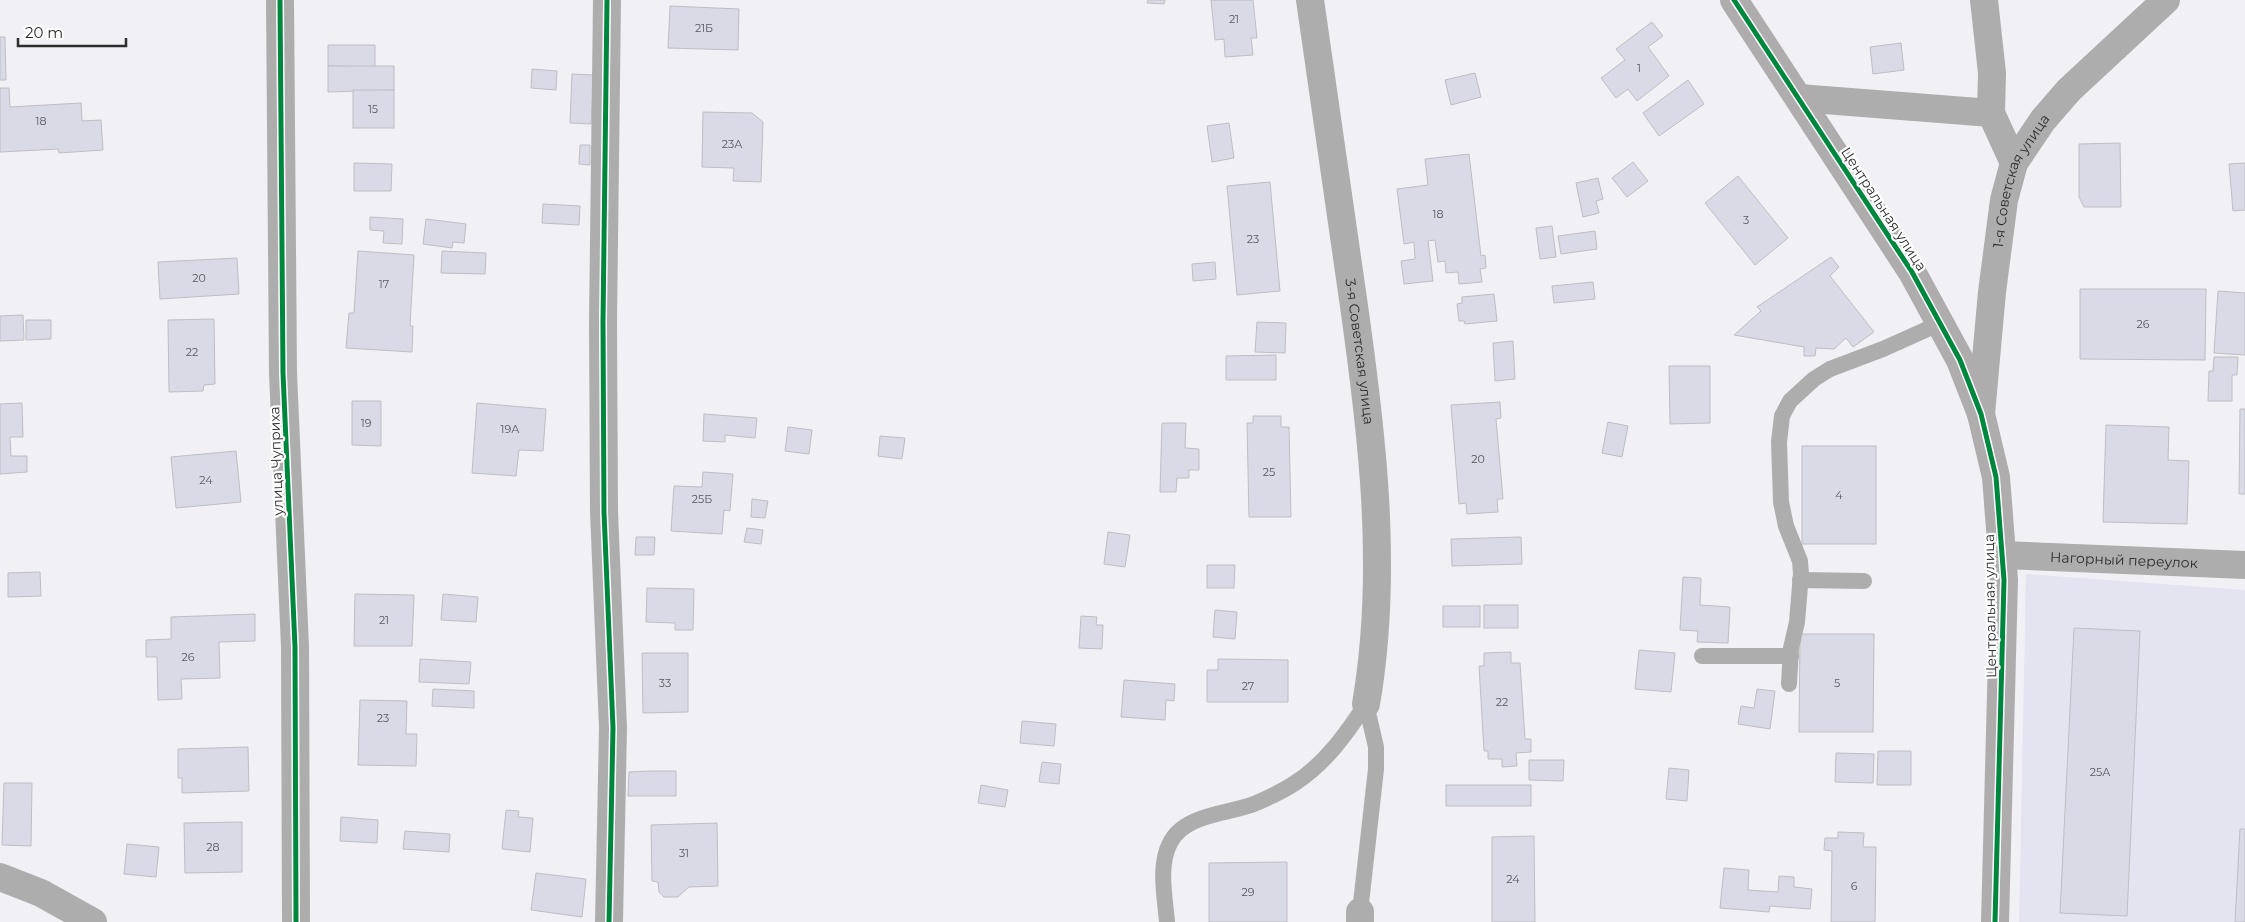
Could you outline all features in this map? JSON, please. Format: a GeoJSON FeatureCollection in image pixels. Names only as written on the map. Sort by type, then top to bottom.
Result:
{"type":"FeatureCollection","features":[{"type":"Feature","properties":{"kind":"street","name":"улица Чуприха"},"geometry":{"type":"LineString","coordinates":[[280,0],[283,373],[295,646],[296,922]]}},
{"type":"Feature","properties":{"kind":"street"},"geometry":{"type":"LineString","coordinates":[[607,0],[603,322],[604,512],[612,728],[609,922]]}},
{"type":"Feature","properties":{"kind":"street","name":"3-я Советская улица"},"geometry":{"type":"LineString","coordinates":[[1310,0],[1371,426],[1377,596],[1373,666],[1366,704]]}},
{"type":"Feature","properties":{"kind":"street","name":"Центральная улица"},"geometry":{"type":"LineString","coordinates":[[1734,0],[1912,272],[1960,360],[1980,414],[1996,477],[2003,555],[2004,606],[1995,922]]}},
{"type":"Feature","properties":{"kind":"street"},"geometry":{"type":"LineString","coordinates":[[1984,0],[1992,73],[1991,113],[2014,163]]}},
{"type":"Feature","properties":{"kind":"street","name":"1-я Советская улица"},"geometry":{"type":"LineString","coordinates":[[1980,414],[1992,292],[2004,200],[2014,163],[2043,120],[2069,90],[2166,0]]}},
{"type":"Feature","properties":{"kind":"street"},"geometry":{"type":"LineString","coordinates":[[1799,98],[1991,113]]}},
{"type":"Feature","properties":{"kind":"street","name":"Нагорный переулок"},"geometry":{"type":"LineString","coordinates":[[2003,555],[2245,565]]}},
{"type":"Feature","properties":{"kind":"street"},"geometry":{"type":"LineString","coordinates":[[0,877],[41,894],[93,922]]}},
{"type":"Feature","properties":{"kind":"lane"},"geometry":{"type":"LineString","coordinates":[[1789,684],[1800,580],[1800,561],[1786,526],[1781,502],[1779,442],[1782,416],[1790,401],[1814,379],[1830,369],[1883,349],[1941,323]]}},
{"type":"Feature","properties":{"kind":"lane"},"geometry":{"type":"LineString","coordinates":[[1800,580],[1864,581]]}},
{"type":"Feature","properties":{"kind":"lane"},"geometry":{"type":"LineString","coordinates":[[1702,656],[1791,656]]}},
{"type":"Feature","properties":{"kind":"lane"},"geometry":{"type":"LineString","coordinates":[[1360,917],[1376,770],[1376,747],[1366,704]]}},
{"type":"Feature","properties":{"kind":"lane"},"geometry":{"type":"LineString","coordinates":[[1167,922],[1164,874],[1169,843],[1175,834],[1195,821],[1255,804],[1295,783],[1327,758],[1342,741],[1366,704]]}},
{"type":"Feature","properties":{"kind":"shaded area"},"geometry":{"type":"Polygon","coordinates":[[[2026,574],[2245,590],[2245,922],[2019,922],[2026,574]]]}},
{"type":"Feature","properties":{"kind":"building"},"geometry":{"type":"Polygon","coordinates":[[[1148,0],[1165,0],[1164,4],[1147,3],[1148,0]]]}},
{"type":"Feature","properties":{"kind":"building"},"geometry":{"type":"Polygon","coordinates":[[[1211,0],[1253,0],[1257,38],[1251,38],[1253,55],[1225,57],[1224,39],[1215,40],[1211,0]]]}},
{"type":"Feature","properties":{"kind":"building"},"geometry":{"type":"Polygon","coordinates":[[[670,6],[739,9],[738,50],[668,48],[670,6]]]}},
{"type":"Feature","properties":{"kind":"building"},"geometry":{"type":"Polygon","coordinates":[[[1652,22],[1663,36],[1648,47],[1669,76],[1637,101],[1628,89],[1616,98],[1601,78],[1625,60],[1616,49],[1652,22]]]}},
{"type":"Feature","properties":{"kind":"building"},"geometry":{"type":"Polygon","coordinates":[[[0,37],[5,37],[6,80],[0,80],[0,37]]]}},
{"type":"Feature","properties":{"kind":"building"},"geometry":{"type":"Polygon","coordinates":[[[1901,43],[1904,70],[1873,74],[1870,47],[1901,43]]]}},
{"type":"Feature","properties":{"kind":"building"},"geometry":{"type":"Polygon","coordinates":[[[328,45],[375,45],[375,67],[328,66],[328,45]]]}},
{"type":"Feature","properties":{"kind":"building"},"geometry":{"type":"Polygon","coordinates":[[[328,66],[394,66],[394,90],[328,92],[328,66]]]}},
{"type":"Feature","properties":{"kind":"building"},"geometry":{"type":"Polygon","coordinates":[[[532,69],[557,71],[556,90],[531,88],[532,69]]]}},
{"type":"Feature","properties":{"kind":"building"},"geometry":{"type":"Polygon","coordinates":[[[1475,73],[1481,97],[1451,105],[1445,80],[1475,73]]]}},
{"type":"Feature","properties":{"kind":"building"},"geometry":{"type":"Polygon","coordinates":[[[572,74],[594,75],[591,124],[570,123],[572,74]]]}},
{"type":"Feature","properties":{"kind":"building"},"geometry":{"type":"Polygon","coordinates":[[[1688,80],[1704,104],[1659,136],[1643,113],[1688,80]]]}},
{"type":"Feature","properties":{"kind":"building"},"geometry":{"type":"Polygon","coordinates":[[[0,88],[9,88],[10,107],[81,103],[82,121],[101,120],[103,150],[59,153],[58,149],[0,152],[0,88]]]}},
{"type":"Feature","properties":{"kind":"building"},"geometry":{"type":"Polygon","coordinates":[[[353,90],[394,90],[394,128],[353,128],[353,90]]]}},
{"type":"Feature","properties":{"kind":"building"},"geometry":{"type":"Polygon","coordinates":[[[703,112],[752,113],[763,122],[761,182],[733,181],[734,168],[702,167],[703,112]]]}},
{"type":"Feature","properties":{"kind":"building"},"geometry":{"type":"Polygon","coordinates":[[[1229,123],[1234,158],[1212,162],[1207,126],[1229,123]]]}},
{"type":"Feature","properties":{"kind":"building"},"geometry":{"type":"Polygon","coordinates":[[[2120,143],[2121,207],[2084,207],[2079,197],[2079,144],[2120,143]]]}},
{"type":"Feature","properties":{"kind":"building"},"geometry":{"type":"Polygon","coordinates":[[[580,145],[590,145],[590,165],[579,164],[580,145]]]}},
{"type":"Feature","properties":{"kind":"building"},"geometry":{"type":"Polygon","coordinates":[[[1469,154],[1481,256],[1485,255],[1486,268],[1480,269],[1482,282],[1459,284],[1458,272],[1446,273],[1445,261],[1438,262],[1435,240],[1428,241],[1433,281],[1404,284],[1401,261],[1415,259],[1414,242],[1404,244],[1397,189],[1428,185],[1425,159],[1469,154]]]}},
{"type":"Feature","properties":{"kind":"building"},"geometry":{"type":"Polygon","coordinates":[[[1633,162],[1648,181],[1627,197],[1612,178],[1633,162]]]}},
{"type":"Feature","properties":{"kind":"building"},"geometry":{"type":"Polygon","coordinates":[[[354,163],[392,164],[391,191],[354,191],[354,163]]]}},
{"type":"Feature","properties":{"kind":"building"},"geometry":{"type":"Polygon","coordinates":[[[2245,163],[2245,210],[2233,211],[2229,164],[2245,163]]]}},
{"type":"Feature","properties":{"kind":"building"},"geometry":{"type":"Polygon","coordinates":[[[1738,176],[1788,238],[1755,265],[1705,203],[1738,176]]]}},
{"type":"Feature","properties":{"kind":"building"},"geometry":{"type":"Polygon","coordinates":[[[1598,178],[1603,199],[1596,201],[1599,213],[1583,217],[1576,183],[1598,178]]]}},
{"type":"Feature","properties":{"kind":"building"},"geometry":{"type":"Polygon","coordinates":[[[1270,182],[1280,291],[1237,295],[1227,186],[1270,182]]]}},
{"type":"Feature","properties":{"kind":"building"},"geometry":{"type":"Polygon","coordinates":[[[543,204],[580,206],[579,225],[542,223],[543,204]]]}},
{"type":"Feature","properties":{"kind":"building"},"geometry":{"type":"Polygon","coordinates":[[[370,217],[403,219],[402,244],[383,243],[384,231],[370,230],[370,217]]]}},
{"type":"Feature","properties":{"kind":"building"},"geometry":{"type":"Polygon","coordinates":[[[426,219],[466,224],[464,243],[453,242],[452,248],[423,244],[426,219]]]}},
{"type":"Feature","properties":{"kind":"building"},"geometry":{"type":"Polygon","coordinates":[[[1552,226],[1556,257],[1540,259],[1536,228],[1552,226]]]}},
{"type":"Feature","properties":{"kind":"building"},"geometry":{"type":"Polygon","coordinates":[[[1595,231],[1597,249],[1561,254],[1558,236],[1595,231]]]}},
{"type":"Feature","properties":{"kind":"building"},"geometry":{"type":"Polygon","coordinates":[[[358,251],[414,255],[410,326],[413,326],[412,352],[346,348],[349,313],[354,313],[358,251]]]}},
{"type":"Feature","properties":{"kind":"building"},"geometry":{"type":"Polygon","coordinates":[[[442,251],[486,253],[485,274],[441,273],[442,251]]]}},
{"type":"Feature","properties":{"kind":"building"},"geometry":{"type":"Polygon","coordinates":[[[1831,257],[1839,267],[1830,276],[1874,332],[1853,347],[1846,338],[1834,349],[1816,348],[1815,356],[1804,356],[1804,347],[1734,335],[1761,311],[1757,307],[1831,257]]]}},
{"type":"Feature","properties":{"kind":"building"},"geometry":{"type":"Polygon","coordinates":[[[237,258],[239,294],[160,299],[158,262],[237,258]]]}},
{"type":"Feature","properties":{"kind":"building"},"geometry":{"type":"Polygon","coordinates":[[[1215,262],[1216,279],[1193,281],[1192,264],[1215,262]]]}},
{"type":"Feature","properties":{"kind":"building"},"geometry":{"type":"Polygon","coordinates":[[[1593,282],[1595,299],[1554,303],[1552,286],[1593,282]]]}},
{"type":"Feature","properties":{"kind":"building"},"geometry":{"type":"Polygon","coordinates":[[[2080,289],[2206,289],[2205,360],[2080,359],[2080,289]]]}},
{"type":"Feature","properties":{"kind":"building"},"geometry":{"type":"Polygon","coordinates":[[[2218,291],[2245,293],[2245,355],[2214,353],[2218,291]]]}},
{"type":"Feature","properties":{"kind":"building"},"geometry":{"type":"Polygon","coordinates":[[[1494,294],[1497,321],[1465,324],[1464,321],[1459,321],[1457,304],[1462,303],[1462,297],[1494,294]]]}},
{"type":"Feature","properties":{"kind":"building"},"geometry":{"type":"Polygon","coordinates":[[[23,315],[24,340],[0,341],[0,316],[23,315]]]}},
{"type":"Feature","properties":{"kind":"building"},"geometry":{"type":"Polygon","coordinates":[[[214,319],[215,384],[204,385],[203,391],[169,392],[168,320],[214,319]]]}},
{"type":"Feature","properties":{"kind":"building"},"geometry":{"type":"Polygon","coordinates":[[[26,320],[51,320],[51,339],[26,340],[26,320]]]}},
{"type":"Feature","properties":{"kind":"building"},"geometry":{"type":"Polygon","coordinates":[[[1257,322],[1286,323],[1285,353],[1255,352],[1257,322]]]}},
{"type":"Feature","properties":{"kind":"building"},"geometry":{"type":"Polygon","coordinates":[[[1513,341],[1515,379],[1495,381],[1493,343],[1513,341]]]}},
{"type":"Feature","properties":{"kind":"building"},"geometry":{"type":"Polygon","coordinates":[[[1276,355],[1276,380],[1226,380],[1226,356],[1276,355]]]}},
{"type":"Feature","properties":{"kind":"building"},"geometry":{"type":"Polygon","coordinates":[[[2214,357],[2238,357],[2237,375],[2232,375],[2232,401],[2208,401],[2209,371],[2213,371],[2214,357]]]}},
{"type":"Feature","properties":{"kind":"building"},"geometry":{"type":"Polygon","coordinates":[[[1669,366],[1710,366],[1710,423],[1670,424],[1669,366]]]}},
{"type":"Feature","properties":{"kind":"building"},"geometry":{"type":"Polygon","coordinates":[[[352,401],[381,401],[381,446],[352,445],[352,401]]]}},
{"type":"Feature","properties":{"kind":"building"},"geometry":{"type":"Polygon","coordinates":[[[1500,402],[1501,418],[1496,419],[1503,499],[1497,499],[1498,512],[1467,514],[1466,503],[1459,504],[1451,405],[1500,402]]]}},
{"type":"Feature","properties":{"kind":"building"},"geometry":{"type":"Polygon","coordinates":[[[22,403],[23,437],[10,437],[11,456],[27,456],[27,472],[0,474],[0,404],[22,403]]]}},
{"type":"Feature","properties":{"kind":"building"},"geometry":{"type":"Polygon","coordinates":[[[477,403],[546,409],[543,451],[519,450],[516,476],[472,473],[477,403]]]}},
{"type":"Feature","properties":{"kind":"building"},"geometry":{"type":"Polygon","coordinates":[[[2240,409],[2245,409],[2245,494],[2239,494],[2240,409]]]}},
{"type":"Feature","properties":{"kind":"building"},"geometry":{"type":"Polygon","coordinates":[[[704,414],[757,418],[755,438],[725,435],[725,442],[703,441],[704,414]]]}},
{"type":"Feature","properties":{"kind":"building"},"geometry":{"type":"Polygon","coordinates":[[[1253,416],[1281,416],[1281,427],[1289,427],[1291,517],[1249,517],[1247,423],[1253,423],[1253,416]]]}},
{"type":"Feature","properties":{"kind":"building"},"geometry":{"type":"Polygon","coordinates":[[[1608,422],[1628,426],[1622,457],[1602,453],[1608,422]]]}},
{"type":"Feature","properties":{"kind":"building"},"geometry":{"type":"Polygon","coordinates":[[[1162,423],[1186,423],[1185,448],[1199,449],[1199,470],[1189,470],[1189,478],[1177,478],[1176,492],[1160,492],[1162,423]]]}},
{"type":"Feature","properties":{"kind":"building"},"geometry":{"type":"Polygon","coordinates":[[[2106,425],[2169,427],[2168,460],[2189,461],[2187,524],[2103,522],[2106,425]]]}},
{"type":"Feature","properties":{"kind":"building"},"geometry":{"type":"Polygon","coordinates":[[[788,427],[812,430],[809,454],[785,451],[788,427]]]}},
{"type":"Feature","properties":{"kind":"building"},"geometry":{"type":"Polygon","coordinates":[[[880,436],[905,438],[902,459],[878,456],[880,436]]]}},
{"type":"Feature","properties":{"kind":"building"},"geometry":{"type":"Polygon","coordinates":[[[1802,446],[1876,446],[1876,544],[1802,544],[1802,446]]]}},
{"type":"Feature","properties":{"kind":"building"},"geometry":{"type":"Polygon","coordinates":[[[236,451],[241,502],[176,508],[171,457],[236,451]]]}},
{"type":"Feature","properties":{"kind":"building"},"geometry":{"type":"Polygon","coordinates":[[[703,472],[733,474],[730,511],[724,510],[722,534],[671,531],[674,486],[702,487],[703,472]]]}},
{"type":"Feature","properties":{"kind":"building"},"geometry":{"type":"Polygon","coordinates":[[[752,499],[768,501],[765,518],[751,517],[752,499]]]}},
{"type":"Feature","properties":{"kind":"building"},"geometry":{"type":"Polygon","coordinates":[[[747,528],[763,530],[761,544],[744,542],[747,528]]]}},
{"type":"Feature","properties":{"kind":"building"},"geometry":{"type":"Polygon","coordinates":[[[1108,532],[1130,535],[1125,567],[1104,564],[1108,532]]]}},
{"type":"Feature","properties":{"kind":"building"},"geometry":{"type":"Polygon","coordinates":[[[636,537],[655,537],[654,555],[635,555],[636,537]]]}},
{"type":"Feature","properties":{"kind":"building"},"geometry":{"type":"Polygon","coordinates":[[[1521,537],[1522,564],[1452,566],[1451,539],[1521,537]]]}},
{"type":"Feature","properties":{"kind":"building"},"geometry":{"type":"Polygon","coordinates":[[[1207,565],[1235,565],[1234,588],[1207,588],[1207,565]]]}},
{"type":"Feature","properties":{"kind":"building"},"geometry":{"type":"Polygon","coordinates":[[[40,572],[41,596],[8,597],[8,573],[40,572]]]}},
{"type":"Feature","properties":{"kind":"building"},"geometry":{"type":"Polygon","coordinates":[[[1683,577],[1701,578],[1700,605],[1730,607],[1728,643],[1697,642],[1698,631],[1680,630],[1683,577]]]}},
{"type":"Feature","properties":{"kind":"building"},"geometry":{"type":"Polygon","coordinates":[[[647,588],[694,589],[693,630],[675,630],[675,623],[646,622],[647,588]]]}},
{"type":"Feature","properties":{"kind":"building"},"geometry":{"type":"Polygon","coordinates":[[[355,594],[414,595],[412,646],[354,646],[355,594]]]}},
{"type":"Feature","properties":{"kind":"building"},"geometry":{"type":"Polygon","coordinates":[[[443,594],[478,597],[476,622],[441,620],[443,594]]]}},
{"type":"Feature","properties":{"kind":"building"},"geometry":{"type":"Polygon","coordinates":[[[1484,605],[1518,605],[1518,628],[1484,628],[1484,605]]]}},
{"type":"Feature","properties":{"kind":"building"},"geometry":{"type":"Polygon","coordinates":[[[1443,606],[1480,606],[1480,627],[1443,627],[1443,606]]]}},
{"type":"Feature","properties":{"kind":"building"},"geometry":{"type":"Polygon","coordinates":[[[1215,610],[1237,612],[1235,639],[1213,637],[1215,610]]]}},
{"type":"Feature","properties":{"kind":"building"},"geometry":{"type":"Polygon","coordinates":[[[255,614],[255,641],[219,642],[220,678],[181,679],[182,699],[158,700],[157,657],[146,657],[146,640],[171,639],[171,617],[255,614]]]}},
{"type":"Feature","properties":{"kind":"building"},"geometry":{"type":"Polygon","coordinates":[[[1081,616],[1097,617],[1096,625],[1103,625],[1102,649],[1079,648],[1081,616]]]}},
{"type":"Feature","properties":{"kind":"building"},"geometry":{"type":"Polygon","coordinates":[[[2074,628],[2140,631],[2127,916],[2060,913],[2074,628]]]}},
{"type":"Feature","properties":{"kind":"building"},"geometry":{"type":"Polygon","coordinates":[[[1800,634],[1874,634],[1873,732],[1799,732],[1800,634]]]}},
{"type":"Feature","properties":{"kind":"building"},"geometry":{"type":"Polygon","coordinates":[[[1639,650],[1675,653],[1671,692],[1635,689],[1639,650]]]}},
{"type":"Feature","properties":{"kind":"building"},"geometry":{"type":"Polygon","coordinates":[[[1511,652],[1511,663],[1520,663],[1525,739],[1531,739],[1531,752],[1516,753],[1517,766],[1502,767],[1502,759],[1488,759],[1488,751],[1484,751],[1479,666],[1484,666],[1484,653],[1511,652]]]}},
{"type":"Feature","properties":{"kind":"building"},"geometry":{"type":"Polygon","coordinates":[[[642,653],[688,653],[688,712],[643,713],[642,653]]]}},
{"type":"Feature","properties":{"kind":"building"},"geometry":{"type":"Polygon","coordinates":[[[420,659],[471,662],[469,684],[419,682],[420,659]]]}},
{"type":"Feature","properties":{"kind":"building"},"geometry":{"type":"Polygon","coordinates":[[[1218,659],[1288,660],[1288,702],[1207,702],[1207,670],[1218,670],[1218,659]]]}},
{"type":"Feature","properties":{"kind":"building"},"geometry":{"type":"Polygon","coordinates":[[[1124,680],[1175,684],[1174,701],[1166,700],[1165,720],[1121,717],[1124,680]]]}},
{"type":"Feature","properties":{"kind":"building"},"geometry":{"type":"Polygon","coordinates":[[[433,689],[474,691],[474,708],[432,706],[433,689]]]}},
{"type":"Feature","properties":{"kind":"building"},"geometry":{"type":"Polygon","coordinates":[[[1757,689],[1775,691],[1770,729],[1738,724],[1741,706],[1754,708],[1757,689]]]}},
{"type":"Feature","properties":{"kind":"building"},"geometry":{"type":"Polygon","coordinates":[[[360,700],[407,701],[406,734],[417,734],[416,766],[358,765],[360,700]]]}},
{"type":"Feature","properties":{"kind":"building"},"geometry":{"type":"Polygon","coordinates":[[[1022,721],[1056,724],[1054,746],[1020,743],[1022,721]]]}},
{"type":"Feature","properties":{"kind":"building"},"geometry":{"type":"Polygon","coordinates":[[[248,747],[249,791],[182,793],[182,778],[178,778],[178,749],[248,747]]]}},
{"type":"Feature","properties":{"kind":"building"},"geometry":{"type":"Polygon","coordinates":[[[1878,751],[1911,751],[1911,785],[1877,785],[1878,751]]]}},
{"type":"Feature","properties":{"kind":"building"},"geometry":{"type":"Polygon","coordinates":[[[1836,753],[1874,754],[1873,783],[1835,782],[1836,753]]]}},
{"type":"Feature","properties":{"kind":"building"},"geometry":{"type":"Polygon","coordinates":[[[1529,760],[1564,760],[1563,781],[1529,780],[1529,760]]]}},
{"type":"Feature","properties":{"kind":"building"},"geometry":{"type":"Polygon","coordinates":[[[1042,762],[1061,764],[1059,784],[1039,782],[1042,762]]]}},
{"type":"Feature","properties":{"kind":"building"},"geometry":{"type":"Polygon","coordinates":[[[1669,768],[1689,770],[1687,801],[1666,799],[1669,768]]]}},
{"type":"Feature","properties":{"kind":"building"},"geometry":{"type":"Polygon","coordinates":[[[676,771],[676,796],[628,796],[629,772],[676,771]]]}},
{"type":"Feature","properties":{"kind":"building"},"geometry":{"type":"Polygon","coordinates":[[[4,783],[32,783],[31,846],[2,845],[4,783]]]}},
{"type":"Feature","properties":{"kind":"building"},"geometry":{"type":"Polygon","coordinates":[[[981,785],[1008,790],[1005,807],[978,803],[981,785]]]}},
{"type":"Feature","properties":{"kind":"building"},"geometry":{"type":"Polygon","coordinates":[[[1446,785],[1531,785],[1531,806],[1446,806],[1446,785]]]}},
{"type":"Feature","properties":{"kind":"building"},"geometry":{"type":"Polygon","coordinates":[[[506,810],[519,811],[518,817],[533,818],[530,852],[502,849],[506,810]]]}},
{"type":"Feature","properties":{"kind":"building"},"geometry":{"type":"Polygon","coordinates":[[[341,817],[378,820],[377,843],[340,841],[341,817]]]}},
{"type":"Feature","properties":{"kind":"building"},"geometry":{"type":"Polygon","coordinates":[[[242,822],[242,872],[185,873],[184,823],[242,822]]]}},
{"type":"Feature","properties":{"kind":"building"},"geometry":{"type":"Polygon","coordinates":[[[717,823],[718,886],[689,887],[678,897],[664,897],[659,892],[658,882],[652,881],[651,825],[717,823]]]}},
{"type":"Feature","properties":{"kind":"building"},"geometry":{"type":"Polygon","coordinates":[[[2240,829],[2245,829],[2245,922],[2235,922],[2240,829]]]}},
{"type":"Feature","properties":{"kind":"building"},"geometry":{"type":"Polygon","coordinates":[[[405,831],[450,834],[449,852],[403,849],[405,831]]]}},
{"type":"Feature","properties":{"kind":"building"},"geometry":{"type":"Polygon","coordinates":[[[1838,832],[1864,833],[1863,847],[1876,847],[1875,922],[1831,922],[1832,851],[1824,850],[1825,838],[1838,838],[1838,832]]]}},
{"type":"Feature","properties":{"kind":"building"},"geometry":{"type":"Polygon","coordinates":[[[1534,836],[1535,922],[1492,922],[1492,837],[1534,836]]]}},
{"type":"Feature","properties":{"kind":"building"},"geometry":{"type":"Polygon","coordinates":[[[127,844],[159,847],[156,877],[124,874],[127,844]]]}},
{"type":"Feature","properties":{"kind":"building"},"geometry":{"type":"Polygon","coordinates":[[[1287,862],[1287,922],[1209,922],[1209,863],[1287,862]]]}},
{"type":"Feature","properties":{"kind":"building"},"geometry":{"type":"Polygon","coordinates":[[[1724,868],[1749,870],[1748,890],[1778,892],[1779,876],[1794,877],[1794,887],[1812,889],[1810,909],[1770,906],[1769,912],[1720,908],[1724,868]]]}},
{"type":"Feature","properties":{"kind":"building"},"geometry":{"type":"Polygon","coordinates":[[[536,873],[586,879],[582,917],[531,910],[536,873]]]}},
{"type":"Feature","properties":{"kind":"cycle path"},"geometry":{"type":"LineString","coordinates":[[280,0],[283,373],[295,647],[296,922]]}},
{"type":"Feature","properties":{"kind":"cycle path"},"geometry":{"type":"LineString","coordinates":[[607,0],[603,322],[604,512],[613,728],[609,922]]}},
{"type":"Feature","properties":{"kind":"cycle path"},"geometry":{"type":"LineString","coordinates":[[1734,0],[1912,272],[1960,360],[1981,414],[1996,477],[2004,580],[1995,922]]}}]}
